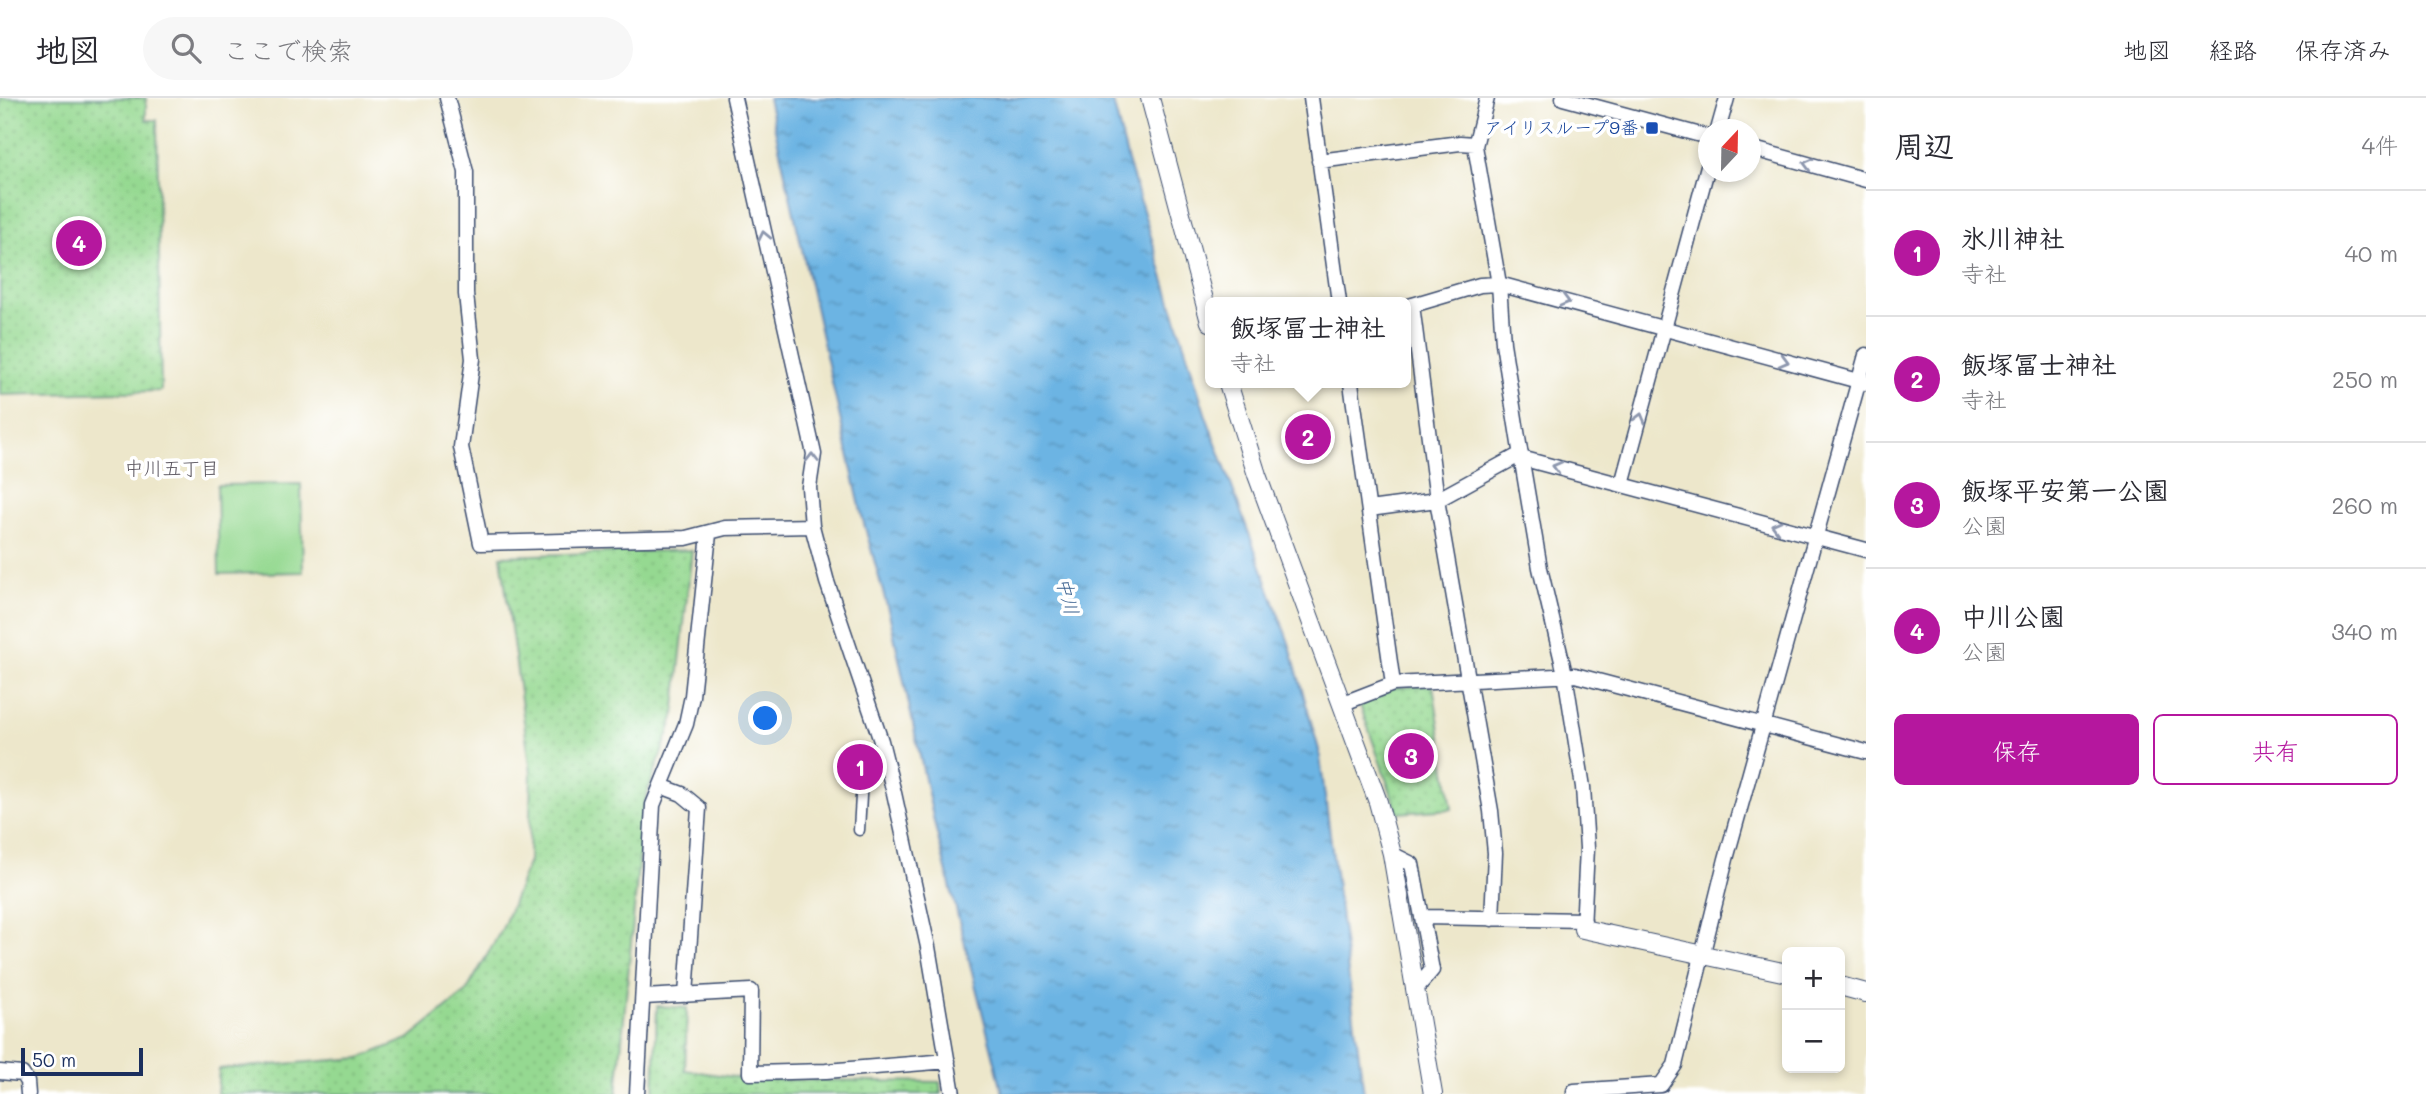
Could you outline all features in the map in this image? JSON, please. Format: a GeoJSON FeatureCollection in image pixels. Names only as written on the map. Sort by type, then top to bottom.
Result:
{"type":"FeatureCollection","features":[{"type":"Feature","properties":{"kind":"street"},"geometry":{"type":"LineString","coordinates":[[447,98],[466,172],[466,294],[473,359],[461,447],[481,542],[686,538],[725,528],[811,526]]}},
{"type":"Feature","properties":{"kind":"street"},"geometry":{"type":"LineString","coordinates":[[734,98],[814,454],[810,487],[811,526],[827,582],[881,741],[916,890],[953,1094]]}},
{"type":"Feature","properties":{"kind":"street"},"geometry":{"type":"LineString","coordinates":[[1150,98],[1205,303]]}},
{"type":"Feature","properties":{"kind":"street"},"geometry":{"type":"LineString","coordinates":[[1311,98],[1338,297]]}},
{"type":"Feature","properties":{"kind":"street"},"geometry":{"type":"LineString","coordinates":[[1488,98],[1475,144],[1499,284],[1503,343],[1521,456],[1540,568],[1565,674],[1583,787],[1587,841],[1583,925]]}},
{"type":"Feature","properties":{"kind":"street"},"geometry":{"type":"LineString","coordinates":[[1563,98],[1698,134]]}},
{"type":"Feature","properties":{"kind":"street"},"geometry":{"type":"LineString","coordinates":[[1721,119],[1727,98]]}},
{"type":"Feature","properties":{"kind":"street"},"geometry":{"type":"LineString","coordinates":[[1319,161],[1460,143],[1475,144]]}},
{"type":"Feature","properties":{"kind":"street"},"geometry":{"type":"LineString","coordinates":[[1761,151],[1866,180]]}},
{"type":"Feature","properties":{"kind":"street"},"geometry":{"type":"LineString","coordinates":[[1622,484],[1705,182]]}},
{"type":"Feature","properties":{"kind":"street"},"geometry":{"type":"LineString","coordinates":[[1411,305],[1480,285],[1499,284],[1862,382]]}},
{"type":"Feature","properties":{"kind":"street"},"geometry":{"type":"LineString","coordinates":[[1411,320],[1437,500],[1496,853],[1492,919]]}},
{"type":"Feature","properties":{"kind":"street"},"geometry":{"type":"LineString","coordinates":[[1574,1094],[1574,1091],[1661,1085],[1675,1065],[1702,954],[1815,537],[1862,382],[1866,355]]}},
{"type":"Feature","properties":{"kind":"street"},"geometry":{"type":"LineString","coordinates":[[1230,388],[1257,475],[1344,703],[1378,802],[1392,853],[1433,1094]]}},
{"type":"Feature","properties":{"kind":"street"},"geometry":{"type":"LineString","coordinates":[[1352,388],[1392,684]]}},
{"type":"Feature","properties":{"kind":"street"},"geometry":{"type":"LineString","coordinates":[[1369,509],[1437,500],[1521,456],[1866,550]]}},
{"type":"Feature","properties":{"kind":"street"},"geometry":{"type":"LineString","coordinates":[[637,1094],[653,806],[686,724],[692,696],[709,534]]}},
{"type":"Feature","properties":{"kind":"street"},"geometry":{"type":"LineString","coordinates":[[1344,703],[1392,684],[1565,674],[1866,752]]}},
{"type":"Feature","properties":{"kind":"street"},"geometry":{"type":"LineString","coordinates":[[859,830],[862,779]]}},
{"type":"Feature","properties":{"kind":"street"},"geometry":{"type":"LineString","coordinates":[[661,786],[682,794],[699,808],[686,995]]}},
{"type":"Feature","properties":{"kind":"street"},"geometry":{"type":"LineString","coordinates":[[1392,853],[1412,864],[1424,917],[1432,970],[1415,990]]}},
{"type":"Feature","properties":{"kind":"street"},"geometry":{"type":"LineString","coordinates":[[1424,917],[1583,925],[1782,972]]}},
{"type":"Feature","properties":{"kind":"street"},"geometry":{"type":"LineString","coordinates":[[1845,987],[1866,993]]}},
{"type":"Feature","properties":{"kind":"street"},"geometry":{"type":"LineString","coordinates":[[644,997],[751,991],[750,1073],[838,1071],[948,1061]]}},
{"type":"Feature","properties":{"kind":"street"},"geometry":{"type":"LineString","coordinates":[[0,1072],[22,1074],[28,1094]]}},
{"type":"Feature","properties":{"kind":"green space"},"geometry":{"type":"Polygon","coordinates":[[[0,98],[146,98],[146,120],[157,120],[161,391],[0,395],[0,98]]]}},
{"type":"Feature","properties":{"kind":"green space"},"geometry":{"type":"Polygon","coordinates":[[[301,484],[303,572],[219,574],[217,485],[301,484]]]}},
{"type":"Feature","properties":{"kind":"green space"},"geometry":{"type":"Polygon","coordinates":[[[692,550],[674,717],[644,803],[617,1094],[217,1094],[219,1069],[360,1058],[408,1039],[466,992],[503,927],[529,861],[531,772],[501,556],[692,550]]]}},
{"type":"Feature","properties":{"kind":"green space"},"geometry":{"type":"Polygon","coordinates":[[[1433,685],[1452,809],[1398,813],[1359,702],[1392,688],[1433,685]]]}},
{"type":"Feature","properties":{"kind":"green space"},"geometry":{"type":"Polygon","coordinates":[[[657,1006],[687,1008],[685,1070],[747,1079],[940,1082],[941,1094],[654,1094],[657,1006]]]}},
{"type":"Feature","properties":{"kind":"water","name":"中川"},"geometry":{"type":"Polygon","coordinates":[[[768,98],[1112,98],[1128,161],[1205,413],[1289,643],[1319,750],[1364,1094],[1003,1094],[935,826],[890,617],[863,520],[768,98]]]}},
{"type":"Feature","properties":{"kind":"place","name":"アイリスループ9番"},"geometry":{"type":"Point","coordinates":[1652,128]}},
{"type":"Feature","properties":{"kind":"place","name":"中川公園"},"geometry":{"type":"Point","coordinates":[79,243]}},
{"type":"Feature","properties":{"kind":"place","name":"飯塚冨士神社"},"geometry":{"type":"Point","coordinates":[1308,437]}},
{"type":"Feature","properties":{"kind":"place","name":"飯塚平安第一公園"},"geometry":{"type":"Point","coordinates":[1411,756]}},
{"type":"Feature","properties":{"kind":"place","name":"氷川神社"},"geometry":{"type":"Point","coordinates":[860,767]}},
{"type":"Feature","properties":{"kind":"district","name":"中川五丁目"},"geometry":{"type":"Point","coordinates":[172,468]}}]}
